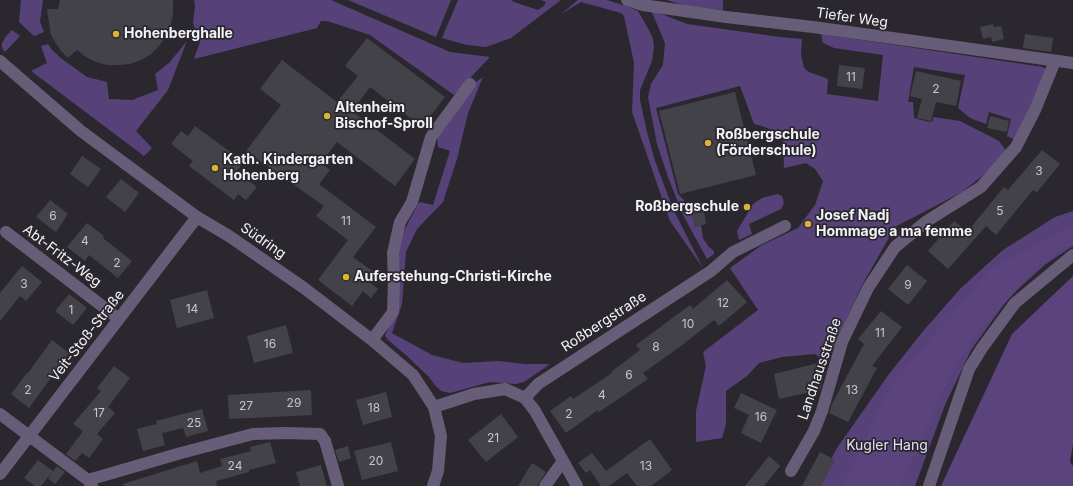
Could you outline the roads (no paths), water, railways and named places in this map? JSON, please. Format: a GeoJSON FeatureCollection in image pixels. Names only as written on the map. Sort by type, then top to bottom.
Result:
{"type":"FeatureCollection","features":[{"type":"Feature","properties":{"kind":"street","name":"Tiefer Weg"},"geometry":{"type":"LineString","coordinates":[[627,0],[650,6],[1073,63]]}},
{"type":"Feature","properties":{"kind":"street","name":"Südring"},"geometry":{"type":"LineString","coordinates":[[0,61],[81,131],[197,217],[229,236],[304,288],[372,340],[413,375],[434,408],[441,436],[438,471],[433,486]]}},
{"type":"Feature","properties":{"kind":"street","name":"Landhausstraße"},"geometry":{"type":"LineString","coordinates":[[791,471],[814,431],[822,411],[842,342],[868,288],[895,247],[927,221],[981,187],[1016,147],[1035,110],[1056,61]]}},
{"type":"Feature","properties":{"kind":"street"},"geometry":{"type":"LineString","coordinates":[[372,340],[393,312],[393,253],[400,222],[412,202],[431,137],[458,98],[470,84]]}},
{"type":"Feature","properties":{"kind":"street","name":"Veit-Stoß-Straße"},"geometry":{"type":"LineString","coordinates":[[0,474],[197,217]]}},
{"type":"Feature","properties":{"kind":"street","name":"Roßbergstraße"},"geometry":{"type":"LineString","coordinates":[[525,398],[538,384],[711,271],[734,252],[785,226]]}},
{"type":"Feature","properties":{"kind":"street","name":"Abt-Fritz-Weg"},"geometry":{"type":"LineString","coordinates":[[6,232],[119,319]]}},
{"type":"Feature","properties":{"kind":"street"},"geometry":{"type":"LineString","coordinates":[[929,486],[969,369],[982,348],[1015,303],[1073,255]]}},
{"type":"Feature","properties":{"kind":"street"},"geometry":{"type":"LineString","coordinates":[[434,408],[474,394],[505,389],[525,398],[535,411],[577,486]]}},
{"type":"Feature","properties":{"kind":"street"},"geometry":{"type":"LineString","coordinates":[[0,414],[90,483],[181,453],[252,434],[286,433],[320,434],[325,440],[338,486]]}},
{"type":"Feature","properties":{"kind":"street"},"geometry":{"type":"LineString","coordinates":[[545,486],[563,461]]}},
{"type":"Feature","properties":{"kind":"place","name":"Hohenberghalle"},"geometry":{"type":"Point","coordinates":[116,34]}},
{"type":"Feature","properties":{"kind":"place","name":"Altenheim Bischof-Sproll"},"geometry":{"type":"Point","coordinates":[327,116]}},
{"type":"Feature","properties":{"kind":"place","name":"Roßbergschule (Förderschule)"},"geometry":{"type":"Point","coordinates":[708,143]}},
{"type":"Feature","properties":{"kind":"place","name":"Kath. Kindergarten Hohenberg"},"geometry":{"type":"Point","coordinates":[215,168]}},
{"type":"Feature","properties":{"kind":"place","name":"Roßbergschule"},"geometry":{"type":"Point","coordinates":[747,207]}},
{"type":"Feature","properties":{"kind":"place","name":"Josef Nadj Hommage a ma femme"},"geometry":{"type":"Point","coordinates":[808,224]}},
{"type":"Feature","properties":{"kind":"place","name":"Auferstehung-Christi-Kirche"},"geometry":{"type":"Point","coordinates":[346,277]}},
{"type":"Feature","properties":{"kind":"park label","name":"Kugler Hang"},"geometry":{"type":"Point","coordinates":[887,446]}}]}
